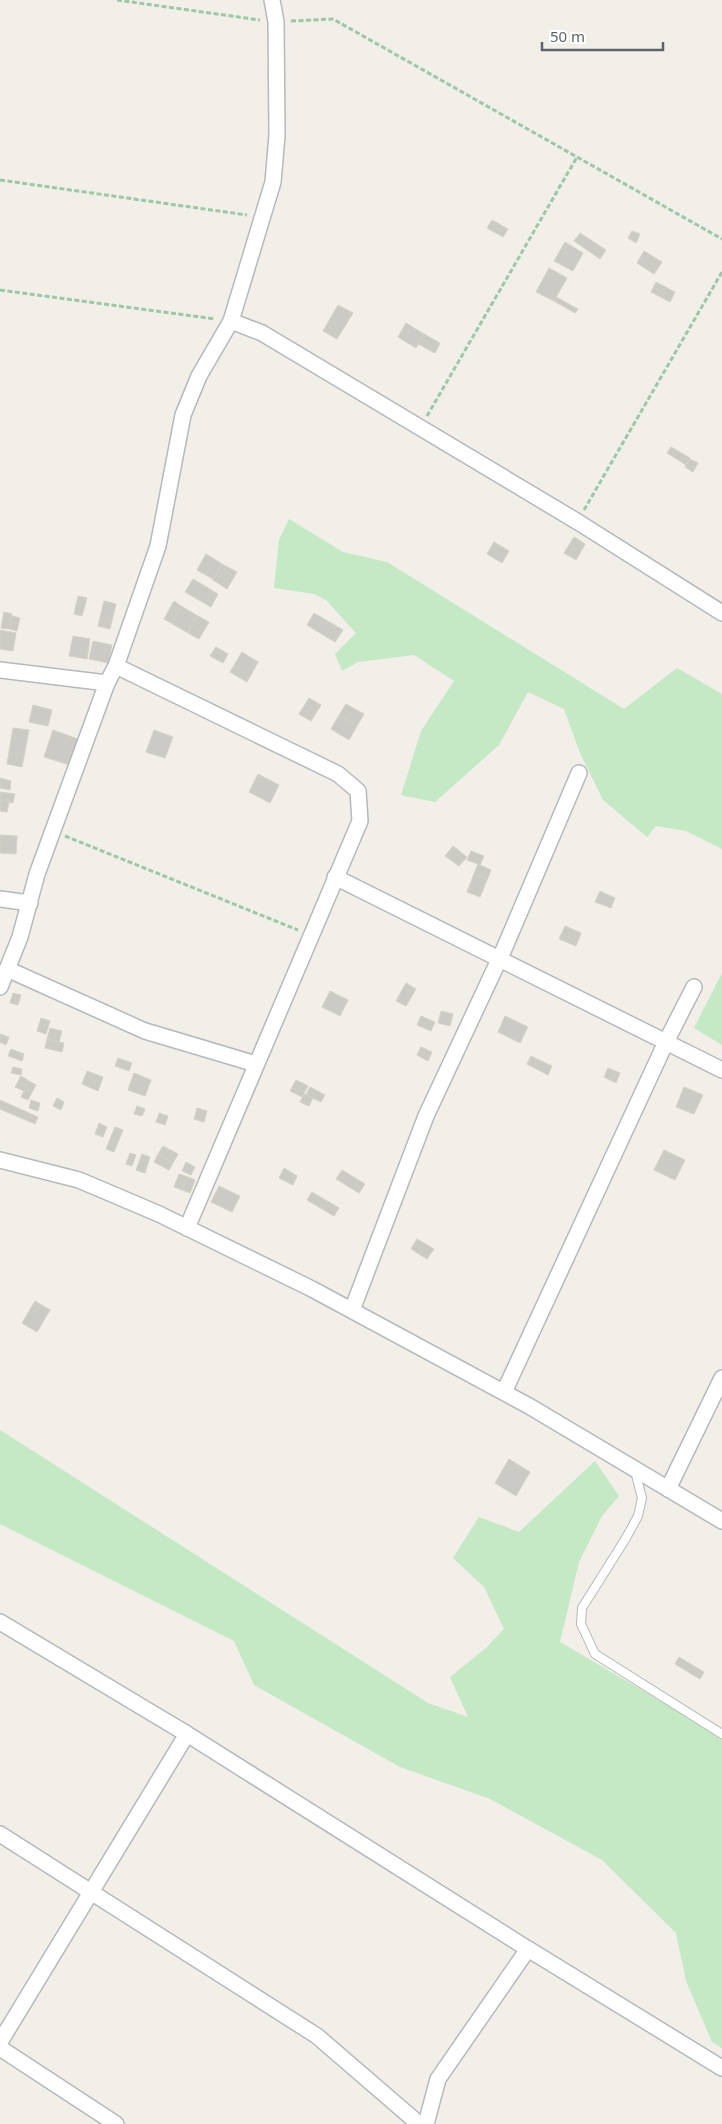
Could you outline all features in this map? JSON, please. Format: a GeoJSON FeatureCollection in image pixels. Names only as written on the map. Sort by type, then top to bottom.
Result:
{"type":"FeatureCollection","features":[{"type":"Feature","properties":{"kind":"street"},"geometry":{"type":"LineString","coordinates":[[0,987],[20,937],[37,874],[107,683],[116,666],[158,546],[183,415],[199,376],[231,321],[273,182],[277,135],[276,22],[272,0]]}},
{"type":"Feature","properties":{"kind":"street"},"geometry":{"type":"LineString","coordinates":[[231,321],[262,333],[578,522],[722,614]]}},
{"type":"Feature","properties":{"kind":"street"},"geometry":{"type":"LineString","coordinates":[[116,666],[338,774],[358,791],[360,821],[187,1228]]}},
{"type":"Feature","properties":{"kind":"street"},"geometry":{"type":"LineString","coordinates":[[0,670],[107,683]]}},
{"type":"Feature","properties":{"kind":"street"},"geometry":{"type":"LineString","coordinates":[[352,1310],[426,1116],[499,959],[579,773]]}},
{"type":"Feature","properties":{"kind":"street"},"geometry":{"type":"LineString","coordinates":[[335,878],[722,1070]]}},
{"type":"Feature","properties":{"kind":"street"},"geometry":{"type":"LineString","coordinates":[[0,899],[30,902]]}},
{"type":"Feature","properties":{"kind":"street"},"geometry":{"type":"LineString","coordinates":[[8,969],[145,1031],[256,1064]]}},
{"type":"Feature","properties":{"kind":"street"},"geometry":{"type":"LineString","coordinates":[[504,1392],[666,1042],[694,987]]}},
{"type":"Feature","properties":{"kind":"street"},"geometry":{"type":"LineString","coordinates":[[0,1160],[79,1180],[187,1228],[312,1288],[504,1392],[722,1521]]}},
{"type":"Feature","properties":{"kind":"street"},"geometry":{"type":"LineString","coordinates":[[668,1489],[722,1378]]}},
{"type":"Feature","properties":{"kind":"street"},"geometry":{"type":"LineString","coordinates":[[0,1622],[187,1734],[528,1949],[722,2068]]}},
{"type":"Feature","properties":{"kind":"street"},"geometry":{"type":"LineString","coordinates":[[0,2042],[187,1734]]}},
{"type":"Feature","properties":{"kind":"street"},"geometry":{"type":"LineString","coordinates":[[0,1834],[317,2036],[419,2124]]}},
{"type":"Feature","properties":{"kind":"street"},"geometry":{"type":"LineString","coordinates":[[426,2124],[438,2080],[528,1949]]}},
{"type":"Feature","properties":{"kind":"street"},"geometry":{"type":"LineString","coordinates":[[0,2048],[116,2124]]}},
{"type":"Feature","properties":{"kind":"lane"},"geometry":{"type":"LineString","coordinates":[[635,1469],[642,1498],[638,1516],[582,1608],[581,1624],[595,1654],[722,1734]]}},
{"type":"Feature","properties":{"kind":"path"},"geometry":{"type":"LineString","coordinates":[[117,0],[276,22],[333,19],[722,239]]}},
{"type":"Feature","properties":{"kind":"path"},"geometry":{"type":"LineString","coordinates":[[420,428],[577,157]]}},
{"type":"Feature","properties":{"kind":"path"},"geometry":{"type":"LineString","coordinates":[[0,180],[263,217]]}},
{"type":"Feature","properties":{"kind":"path"},"geometry":{"type":"LineString","coordinates":[[578,522],[722,272]]}},
{"type":"Feature","properties":{"kind":"path"},"geometry":{"type":"LineString","coordinates":[[0,290],[231,321]]}},
{"type":"Feature","properties":{"kind":"path"},"geometry":{"type":"LineString","coordinates":[[53,831],[310,935]]}},
{"type":"Feature","properties":{"kind":"green space"},"geometry":{"type":"Polygon","coordinates":[[[289,519],[343,552],[387,562],[624,709],[677,668],[722,694],[722,849],[686,831],[656,826],[647,837],[603,800],[580,753],[564,709],[528,692],[499,745],[435,802],[401,795],[421,731],[454,681],[414,655],[358,662],[342,671],[335,654],[356,633],[326,600],[314,594],[274,588],[279,540],[289,519]]]}},
{"type":"Feature","properties":{"kind":"green space"},"geometry":{"type":"Polygon","coordinates":[[[722,973],[722,1045],[694,1028],[722,973]]]}},
{"type":"Feature","properties":{"kind":"green space"},"geometry":{"type":"Polygon","coordinates":[[[0,1430],[428,1703],[468,1717],[450,1677],[486,1648],[504,1629],[484,1587],[453,1558],[479,1517],[519,1532],[595,1461],[619,1496],[602,1516],[579,1562],[560,1642],[722,1737],[722,2048],[712,2042],[686,1981],[676,1933],[602,1860],[490,1799],[400,1767],[254,1685],[234,1641],[0,1524],[0,1430]]]}},
{"type":"Feature","properties":{"kind":"building"},"geometry":{"type":"Polygon","coordinates":[[[492,220],[508,229],[503,237],[487,228],[492,220]]]}},
{"type":"Feature","properties":{"kind":"building"},"geometry":{"type":"Polygon","coordinates":[[[632,231],[640,234],[636,243],[628,238],[632,231]]]}},
{"type":"Feature","properties":{"kind":"building"},"geometry":{"type":"Polygon","coordinates":[[[580,233],[606,250],[600,259],[574,241],[580,233]]]}},
{"type":"Feature","properties":{"kind":"building"},"geometry":{"type":"Polygon","coordinates":[[[565,242],[583,253],[573,271],[554,261],[565,242]]]}},
{"type":"Feature","properties":{"kind":"building"},"geometry":{"type":"Polygon","coordinates":[[[644,251],[662,262],[654,274],[637,263],[644,251]]]}},
{"type":"Feature","properties":{"kind":"building"},"geometry":{"type":"Polygon","coordinates":[[[549,268],[567,278],[554,301],[536,292],[549,268]]]}},
{"type":"Feature","properties":{"kind":"building"},"geometry":{"type":"Polygon","coordinates":[[[656,282],[675,292],[670,302],[651,292],[656,282]]]}},
{"type":"Feature","properties":{"kind":"building"},"geometry":{"type":"Polygon","coordinates":[[[556,297],[578,309],[575,313],[554,301],[556,297]]]}},
{"type":"Feature","properties":{"kind":"building"},"geometry":{"type":"Polygon","coordinates":[[[338,305],[353,313],[337,339],[323,331],[338,305]]]}},
{"type":"Feature","properties":{"kind":"building"},"geometry":{"type":"Polygon","coordinates":[[[406,323],[424,334],[416,348],[398,337],[406,323]]]}},
{"type":"Feature","properties":{"kind":"building"},"geometry":{"type":"Polygon","coordinates":[[[424,334],[440,343],[435,353],[418,344],[424,334]]]}},
{"type":"Feature","properties":{"kind":"building"},"geometry":{"type":"Polygon","coordinates":[[[671,447],[690,458],[686,465],[667,453],[671,447]]]}},
{"type":"Feature","properties":{"kind":"building"},"geometry":{"type":"Polygon","coordinates":[[[690,459],[698,463],[693,472],[685,467],[690,459]]]}},
{"type":"Feature","properties":{"kind":"building"},"geometry":{"type":"Polygon","coordinates":[[[574,537],[585,544],[576,560],[564,553],[574,537]]]}},
{"type":"Feature","properties":{"kind":"building"},"geometry":{"type":"Polygon","coordinates":[[[494,542],[509,551],[502,563],[487,554],[494,542]]]}},
{"type":"Feature","properties":{"kind":"building"},"geometry":{"type":"Polygon","coordinates":[[[206,554],[222,564],[213,579],[197,570],[206,554]]]}},
{"type":"Feature","properties":{"kind":"building"},"geometry":{"type":"Polygon","coordinates":[[[222,564],[237,572],[227,589],[213,580],[222,564]]]}},
{"type":"Feature","properties":{"kind":"building"},"geometry":{"type":"Polygon","coordinates":[[[193,579],[218,594],[211,607],[185,592],[193,579]]]}},
{"type":"Feature","properties":{"kind":"building"},"geometry":{"type":"Polygon","coordinates":[[[78,596],[87,598],[82,616],[74,614],[78,596]]]}},
{"type":"Feature","properties":{"kind":"building"},"geometry":{"type":"Polygon","coordinates":[[[104,601],[116,604],[110,629],[98,626],[104,601]]]}},
{"type":"Feature","properties":{"kind":"building"},"geometry":{"type":"Polygon","coordinates":[[[174,601],[181,606],[171,623],[164,619],[174,601]]]}},
{"type":"Feature","properties":{"kind":"building"},"geometry":{"type":"Polygon","coordinates":[[[181,606],[198,616],[188,633],[171,623],[181,606]]]}},
{"type":"Feature","properties":{"kind":"building"},"geometry":{"type":"Polygon","coordinates":[[[4,612],[12,614],[10,629],[1,628],[4,612]]]}},
{"type":"Feature","properties":{"kind":"building"},"geometry":{"type":"Polygon","coordinates":[[[314,613],[343,630],[335,642],[307,625],[314,613]]]}},
{"type":"Feature","properties":{"kind":"building"},"geometry":{"type":"Polygon","coordinates":[[[12,616],[20,618],[17,631],[10,629],[12,616]]]}},
{"type":"Feature","properties":{"kind":"building"},"geometry":{"type":"Polygon","coordinates":[[[198,616],[209,622],[199,639],[188,633],[198,616]]]}},
{"type":"Feature","properties":{"kind":"building"},"geometry":{"type":"Polygon","coordinates":[[[0,630],[16,633],[13,651],[0,649],[0,630]]]}},
{"type":"Feature","properties":{"kind":"building"},"geometry":{"type":"Polygon","coordinates":[[[73,636],[90,639],[87,659],[69,656],[73,636]]]}},
{"type":"Feature","properties":{"kind":"building"},"geometry":{"type":"Polygon","coordinates":[[[93,641],[112,645],[108,663],[89,659],[93,641]]]}},
{"type":"Feature","properties":{"kind":"building"},"geometry":{"type":"Polygon","coordinates":[[[216,647],[228,654],[223,663],[210,656],[216,647]]]}},
{"type":"Feature","properties":{"kind":"building"},"geometry":{"type":"Polygon","coordinates":[[[242,652],[258,662],[247,682],[230,672],[242,652]]]}},
{"type":"Feature","properties":{"kind":"building"},"geometry":{"type":"Polygon","coordinates":[[[309,698],[321,705],[311,721],[299,714],[309,698]]]}},
{"type":"Feature","properties":{"kind":"building"},"geometry":{"type":"Polygon","coordinates":[[[346,704],[364,714],[357,726],[339,715],[346,704]]]}},
{"type":"Feature","properties":{"kind":"building"},"geometry":{"type":"Polygon","coordinates":[[[33,705],[52,710],[48,726],[29,722],[33,705]]]}},
{"type":"Feature","properties":{"kind":"building"},"geometry":{"type":"Polygon","coordinates":[[[339,715],[357,726],[349,740],[331,729],[339,715]]]}},
{"type":"Feature","properties":{"kind":"building"},"geometry":{"type":"Polygon","coordinates":[[[13,728],[29,730],[22,767],[7,764],[13,728]]]}},
{"type":"Feature","properties":{"kind":"building"},"geometry":{"type":"Polygon","coordinates":[[[53,730],[78,739],[70,765],[44,757],[53,730]]]}},
{"type":"Feature","properties":{"kind":"building"},"geometry":{"type":"Polygon","coordinates":[[[154,730],[173,737],[165,758],[146,752],[154,730]]]}},
{"type":"Feature","properties":{"kind":"building"},"geometry":{"type":"Polygon","coordinates":[[[258,774],[279,785],[270,803],[249,792],[258,774]]]}},
{"type":"Feature","properties":{"kind":"building"},"geometry":{"type":"Polygon","coordinates":[[[0,778],[11,781],[10,790],[0,788],[0,778]]]}},
{"type":"Feature","properties":{"kind":"building"},"geometry":{"type":"Polygon","coordinates":[[[0,792],[15,794],[13,803],[0,801],[0,792]]]}},
{"type":"Feature","properties":{"kind":"building"},"geometry":{"type":"Polygon","coordinates":[[[0,801],[9,802],[7,812],[0,811],[0,801]]]}},
{"type":"Feature","properties":{"kind":"building"},"geometry":{"type":"Polygon","coordinates":[[[0,835],[17,836],[16,854],[0,853],[0,835]]]}},
{"type":"Feature","properties":{"kind":"building"},"geometry":{"type":"Polygon","coordinates":[[[453,846],[467,857],[459,866],[445,856],[453,846]]]}},
{"type":"Feature","properties":{"kind":"building"},"geometry":{"type":"Polygon","coordinates":[[[471,851],[484,856],[480,865],[467,860],[471,851]]]}},
{"type":"Feature","properties":{"kind":"building"},"geometry":{"type":"Polygon","coordinates":[[[478,864],[491,870],[487,880],[474,874],[478,864]]]}},
{"type":"Feature","properties":{"kind":"building"},"geometry":{"type":"Polygon","coordinates":[[[474,874],[487,880],[480,897],[467,892],[474,874]]]}},
{"type":"Feature","properties":{"kind":"building"},"geometry":{"type":"Polygon","coordinates":[[[600,891],[615,898],[611,908],[595,902],[600,891]]]}},
{"type":"Feature","properties":{"kind":"building"},"geometry":{"type":"Polygon","coordinates":[[[565,926],[581,933],[576,946],[559,939],[565,926]]]}},
{"type":"Feature","properties":{"kind":"building"},"geometry":{"type":"Polygon","coordinates":[[[406,983],[416,989],[406,1006],[396,1001],[406,983]]]}},
{"type":"Feature","properties":{"kind":"building"},"geometry":{"type":"Polygon","coordinates":[[[330,991],[348,1000],[340,1016],[322,1007],[330,991]]]}},
{"type":"Feature","properties":{"kind":"building"},"geometry":{"type":"Polygon","coordinates":[[[13,993],[21,995],[18,1005],[10,1003],[13,993]]]}},
{"type":"Feature","properties":{"kind":"building"},"geometry":{"type":"Polygon","coordinates":[[[441,1011],[453,1014],[450,1026],[438,1023],[441,1011]]]}},
{"type":"Feature","properties":{"kind":"building"},"geometry":{"type":"Polygon","coordinates":[[[421,1016],[435,1022],[431,1031],[417,1025],[421,1016]]]}},
{"type":"Feature","properties":{"kind":"building"},"geometry":{"type":"Polygon","coordinates":[[[505,1016],[528,1027],[520,1043],[498,1032],[505,1016]]]}},
{"type":"Feature","properties":{"kind":"building"},"geometry":{"type":"Polygon","coordinates":[[[41,1018],[50,1021],[46,1034],[37,1031],[41,1018]]]}},
{"type":"Feature","properties":{"kind":"building"},"geometry":{"type":"Polygon","coordinates":[[[50,1028],[62,1031],[59,1042],[47,1039],[50,1028]]]}},
{"type":"Feature","properties":{"kind":"building"},"geometry":{"type":"Polygon","coordinates":[[[0,1034],[9,1037],[6,1045],[0,1042],[0,1034]]]}},
{"type":"Feature","properties":{"kind":"building"},"geometry":{"type":"Polygon","coordinates":[[[47,1039],[64,1043],[62,1052],[45,1048],[47,1039]]]}},
{"type":"Feature","properties":{"kind":"building"},"geometry":{"type":"Polygon","coordinates":[[[421,1047],[432,1052],[428,1061],[417,1055],[421,1047]]]}},
{"type":"Feature","properties":{"kind":"building"},"geometry":{"type":"Polygon","coordinates":[[[11,1049],[24,1054],[22,1061],[8,1056],[11,1049]]]}},
{"type":"Feature","properties":{"kind":"building"},"geometry":{"type":"Polygon","coordinates":[[[531,1056],[552,1066],[548,1075],[527,1064],[531,1056]]]}},
{"type":"Feature","properties":{"kind":"building"},"geometry":{"type":"Polygon","coordinates":[[[118,1058],[132,1063],[129,1071],[115,1066],[118,1058]]]}},
{"type":"Feature","properties":{"kind":"building"},"geometry":{"type":"Polygon","coordinates":[[[13,1067],[22,1069],[21,1075],[11,1073],[13,1067]]]}},
{"type":"Feature","properties":{"kind":"building"},"geometry":{"type":"Polygon","coordinates":[[[608,1068],[620,1073],[616,1083],[604,1077],[608,1068]]]}},
{"type":"Feature","properties":{"kind":"building"},"geometry":{"type":"Polygon","coordinates":[[[87,1071],[103,1077],[98,1091],[82,1084],[87,1071]]]}},
{"type":"Feature","properties":{"kind":"building"},"geometry":{"type":"Polygon","coordinates":[[[134,1073],[151,1080],[145,1096],[128,1090],[134,1073]]]}},
{"type":"Feature","properties":{"kind":"building"},"geometry":{"type":"Polygon","coordinates":[[[21,1076],[29,1081],[24,1091],[15,1087],[21,1076]]]}},
{"type":"Feature","properties":{"kind":"building"},"geometry":{"type":"Polygon","coordinates":[[[296,1080],[308,1086],[302,1097],[290,1091],[296,1080]]]}},
{"type":"Feature","properties":{"kind":"building"},"geometry":{"type":"Polygon","coordinates":[[[29,1081],[36,1085],[28,1100],[21,1097],[29,1081]]]}},
{"type":"Feature","properties":{"kind":"building"},"geometry":{"type":"Polygon","coordinates":[[[310,1087],[325,1095],[321,1102],[306,1095],[310,1087]]]}},
{"type":"Feature","properties":{"kind":"building"},"geometry":{"type":"Polygon","coordinates":[[[684,1087],[703,1095],[694,1114],[676,1107],[684,1087]]]}},
{"type":"Feature","properties":{"kind":"building"},"geometry":{"type":"Polygon","coordinates":[[[304,1094],[313,1098],[309,1106],[300,1102],[304,1094]]]}},
{"type":"Feature","properties":{"kind":"building"},"geometry":{"type":"Polygon","coordinates":[[[57,1098],[64,1102],[61,1110],[53,1106],[57,1098]]]}},
{"type":"Feature","properties":{"kind":"building"},"geometry":{"type":"Polygon","coordinates":[[[0,1100],[38,1117],[35,1124],[0,1109],[0,1100]]]}},
{"type":"Feature","properties":{"kind":"building"},"geometry":{"type":"Polygon","coordinates":[[[31,1100],[40,1103],[38,1111],[29,1108],[31,1100]]]}},
{"type":"Feature","properties":{"kind":"building"},"geometry":{"type":"Polygon","coordinates":[[[137,1106],[145,1109],[142,1116],[134,1114],[137,1106]]]}},
{"type":"Feature","properties":{"kind":"building"},"geometry":{"type":"Polygon","coordinates":[[[197,1108],[207,1111],[204,1122],[194,1119],[197,1108]]]}},
{"type":"Feature","properties":{"kind":"building"},"geometry":{"type":"Polygon","coordinates":[[[159,1113],[168,1116],[165,1125],[156,1122],[159,1113]]]}},
{"type":"Feature","properties":{"kind":"building"},"geometry":{"type":"Polygon","coordinates":[[[99,1123],[107,1127],[103,1137],[95,1134],[99,1123]]]}},
{"type":"Feature","properties":{"kind":"building"},"geometry":{"type":"Polygon","coordinates":[[[115,1127],[123,1130],[114,1152],[106,1149],[115,1127]]]}},
{"type":"Feature","properties":{"kind":"building"},"geometry":{"type":"Polygon","coordinates":[[[163,1146],[178,1154],[173,1163],[158,1154],[163,1146]]]}},
{"type":"Feature","properties":{"kind":"building"},"geometry":{"type":"Polygon","coordinates":[[[664,1150],[685,1160],[675,1180],[654,1170],[664,1150]]]}},
{"type":"Feature","properties":{"kind":"building"},"geometry":{"type":"Polygon","coordinates":[[[130,1153],[136,1155],[132,1166],[126,1164],[130,1153]]]}},
{"type":"Feature","properties":{"kind":"building"},"geometry":{"type":"Polygon","coordinates":[[[142,1154],[150,1157],[145,1173],[136,1170],[142,1154]]]}},
{"type":"Feature","properties":{"kind":"building"},"geometry":{"type":"Polygon","coordinates":[[[158,1154],[173,1163],[169,1170],[154,1162],[158,1154]]]}},
{"type":"Feature","properties":{"kind":"building"},"geometry":{"type":"Polygon","coordinates":[[[186,1162],[195,1167],[191,1175],[182,1171],[186,1162]]]}},
{"type":"Feature","properties":{"kind":"building"},"geometry":{"type":"Polygon","coordinates":[[[284,1168],[297,1176],[293,1185],[279,1178],[284,1168]]]}},
{"type":"Feature","properties":{"kind":"building"},"geometry":{"type":"Polygon","coordinates":[[[342,1170],[365,1184],[359,1193],[336,1179],[342,1170]]]}},
{"type":"Feature","properties":{"kind":"building"},"geometry":{"type":"Polygon","coordinates":[[[179,1174],[188,1177],[182,1190],[174,1187],[179,1174]]]}},
{"type":"Feature","properties":{"kind":"building"},"geometry":{"type":"Polygon","coordinates":[[[188,1177],[195,1180],[190,1193],[182,1190],[188,1177]]]}},
{"type":"Feature","properties":{"kind":"building"},"geometry":{"type":"Polygon","coordinates":[[[219,1186],[240,1196],[232,1212],[211,1202],[219,1186]]]}},
{"type":"Feature","properties":{"kind":"building"},"geometry":{"type":"Polygon","coordinates":[[[312,1192],[339,1208],[334,1216],[307,1200],[312,1192]]]}},
{"type":"Feature","properties":{"kind":"building"},"geometry":{"type":"Polygon","coordinates":[[[417,1239],[434,1249],[427,1259],[411,1249],[417,1239]]]}},
{"type":"Feature","properties":{"kind":"building"},"geometry":{"type":"Polygon","coordinates":[[[35,1301],[50,1310],[37,1332],[22,1323],[35,1301]]]}},
{"type":"Feature","properties":{"kind":"building"},"geometry":{"type":"Polygon","coordinates":[[[509,1459],[530,1472],[516,1496],[495,1483],[509,1459]]]}},
{"type":"Feature","properties":{"kind":"building"},"geometry":{"type":"Polygon","coordinates":[[[679,1657],[704,1672],[700,1679],[675,1664],[679,1657]]]}}]}
